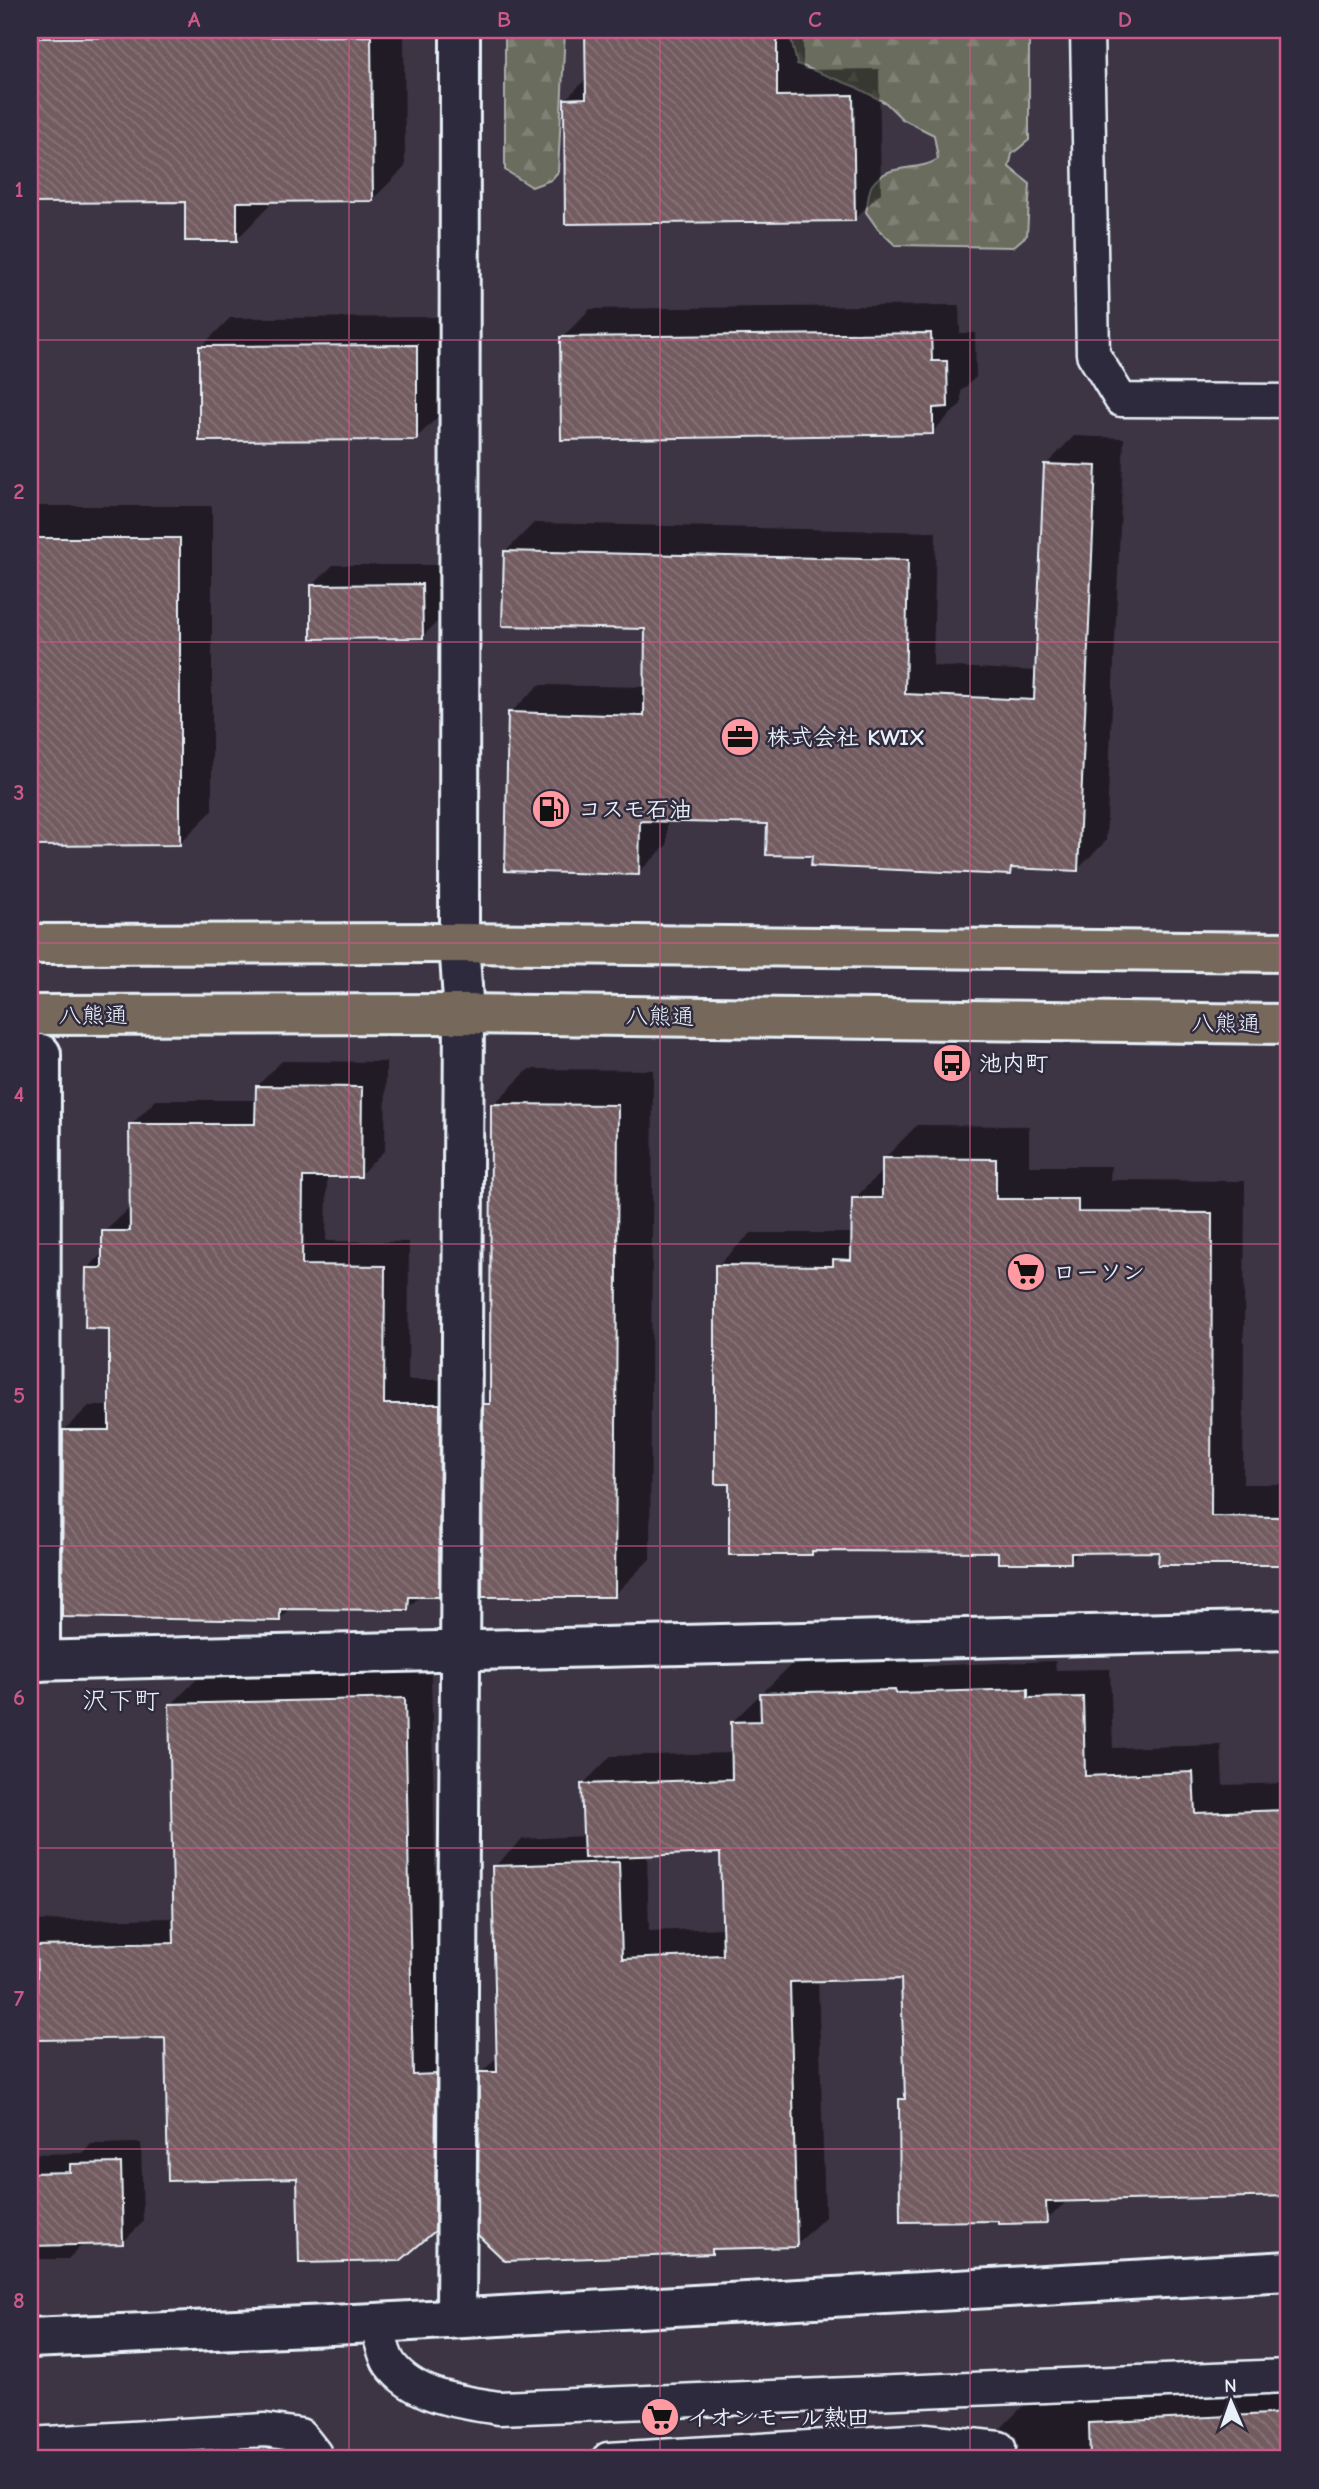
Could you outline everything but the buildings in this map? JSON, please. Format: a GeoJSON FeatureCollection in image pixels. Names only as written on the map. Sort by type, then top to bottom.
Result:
{"type":"FeatureCollection","features":[{"type":"Feature","properties":{"kind":"main road"},"geometry":{"type":"LineString","coordinates":[[30,944],[459,943],[1289,952]]}},
{"type":"Feature","properties":{"kind":"main road","name":"八熊通"},"geometry":{"type":"LineString","coordinates":[[39,1015],[464,1014],[1289,1024]]}},
{"type":"Feature","properties":{"kind":"street"},"geometry":{"type":"LineString","coordinates":[[456,2318],[464,1014],[459,943],[460,30]]}},
{"type":"Feature","properties":{"kind":"street"},"geometry":{"type":"LineString","coordinates":[[39,1015],[35,1056],[35,1661],[1289,1630]]}},
{"type":"Feature","properties":{"kind":"street"},"geometry":{"type":"LineString","coordinates":[[30,2338],[376,2323],[1289,2271]]}},
{"type":"Feature","properties":{"kind":"lane"},"geometry":{"type":"LineString","coordinates":[[1087,30],[1093,354],[1121,400],[1289,401]]}},
{"type":"Feature","properties":{"kind":"lane"},"geometry":{"type":"LineString","coordinates":[[376,2323],[389,2363],[418,2388],[454,2400],[499,2408],[1289,2376]]}},
{"type":"Feature","properties":{"kind":"lane"},"geometry":{"type":"LineString","coordinates":[[30,2444],[265,2430],[300,2435],[316,2454],[316,2459]]}},
{"type":"Feature","properties":{"kind":"lane"},"geometry":{"type":"LineString","coordinates":[[608,2459],[925,2440],[999,2448]]}},
{"type":"Feature","properties":{"kind":"green space"},"geometry":{"type":"Polygon","coordinates":[[[505,30],[565,30],[558,172],[551,180],[532,187],[505,170],[505,30]]]}},
{"type":"Feature","properties":{"kind":"green space"},"geometry":{"type":"Polygon","coordinates":[[[789,30],[1019,30],[1029,40],[1029,140],[1012,154],[1009,167],[1030,184],[1027,235],[1013,247],[895,245],[878,229],[866,212],[872,185],[887,173],[921,166],[938,159],[934,135],[902,119],[886,103],[856,87],[797,64],[789,30]]]}},
{"type":"Feature","properties":{"kind":"place","name":"株式会社 KWIX"},"geometry":{"type":"Point","coordinates":[740,737]}},
{"type":"Feature","properties":{"kind":"place","name":"コスモ石油"},"geometry":{"type":"Point","coordinates":[551,809]}},
{"type":"Feature","properties":{"kind":"place","name":"池内町"},"geometry":{"type":"Point","coordinates":[952,1063]}},
{"type":"Feature","properties":{"kind":"place","name":"ローソン"},"geometry":{"type":"Point","coordinates":[1026,1272]}},
{"type":"Feature","properties":{"kind":"place","name":"イオンモール熱田"},"geometry":{"type":"Point","coordinates":[660,2417]}},
{"type":"Feature","properties":{"kind":"district","name":"沢下町"},"geometry":{"type":"Point","coordinates":[121,1700]}}]}
